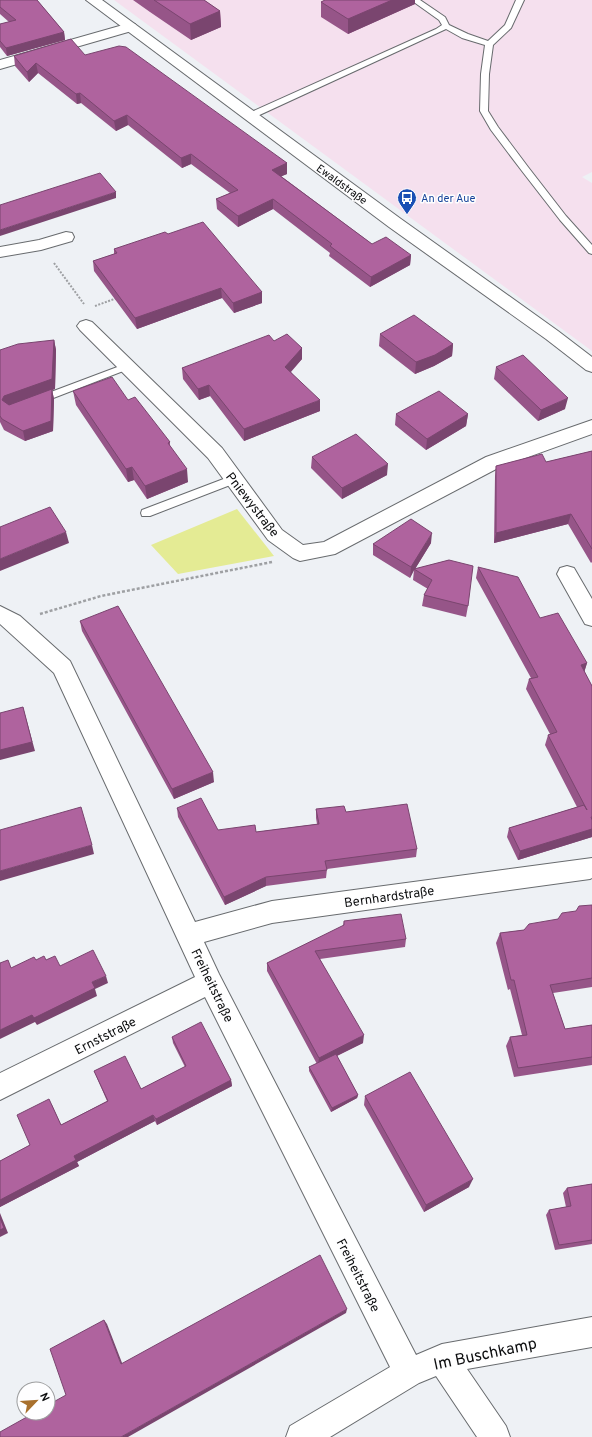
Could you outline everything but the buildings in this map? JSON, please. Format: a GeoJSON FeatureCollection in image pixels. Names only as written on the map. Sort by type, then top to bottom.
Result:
{"type":"FeatureCollection","features":[{"type":"Feature","properties":{"kind":"street","name":"Ewaldstraße"},"geometry":{"type":"LineString","coordinates":[[93,0],[552,335],[592,366]]}},
{"type":"Feature","properties":{"kind":"street"},"geometry":{"type":"LineString","coordinates":[[0,65],[130,27]]}},
{"type":"Feature","properties":{"kind":"street"},"geometry":{"type":"LineString","coordinates":[[0,252],[41,245],[66,237]]}},
{"type":"Feature","properties":{"kind":"street","name":"Pniewystraße"},"geometry":{"type":"LineString","coordinates":[[86,317],[128,366],[215,454],[275,535],[300,553]]}},
{"type":"Feature","properties":{"kind":"street"},"geometry":{"type":"LineString","coordinates":[[300,553],[328,549],[493,462],[592,427]]}},
{"type":"Feature","properties":{"kind":"street"},"geometry":{"type":"LineString","coordinates":[[567,574],[592,618]]}},
{"type":"Feature","properties":{"kind":"street","name":"Freiheitstraße"},"geometry":{"type":"LineString","coordinates":[[6,618],[62,667],[210,982],[409,1372]]}},
{"type":"Feature","properties":{"kind":"street","name":"Bernhardstraße"},"geometry":{"type":"LineString","coordinates":[[189,935],[272,912],[590,868]]}},
{"type":"Feature","properties":{"kind":"street","name":"Ernststraße"},"geometry":{"type":"LineString","coordinates":[[0,1088],[210,982]]}},
{"type":"Feature","properties":{"kind":"street","name":"Im Buschkamp"},"geometry":{"type":"LineString","coordinates":[[300,1437],[409,1372],[442,1358],[592,1332]]}},
{"type":"Feature","properties":{"kind":"street"},"geometry":{"type":"LineString","coordinates":[[442,1358],[495,1437]]}},
{"type":"Feature","properties":{"kind":"lane"},"geometry":{"type":"LineString","coordinates":[[415,0],[442,19],[446,26],[465,36],[489,44]]}},
{"type":"Feature","properties":{"kind":"lane"},"geometry":{"type":"LineString","coordinates":[[520,0],[508,26],[489,44],[485,74],[484,111],[494,128],[525,169],[563,218],[592,251]]}},
{"type":"Feature","properties":{"kind":"lane"},"geometry":{"type":"LineString","coordinates":[[250,116],[439,31],[446,26]]}},
{"type":"Feature","properties":{"kind":"lane"},"geometry":{"type":"LineString","coordinates":[[33,402],[128,366]]}},
{"type":"Feature","properties":{"kind":"lane"},"geometry":{"type":"LineString","coordinates":[[146,513],[234,479]]}},
{"type":"Feature","properties":{"kind":"path"},"geometry":{"type":"LineString","coordinates":[[41,245],[86,317],[117,298]]}},
{"type":"Feature","properties":{"kind":"path"},"geometry":{"type":"LineString","coordinates":[[6,618],[101,596],[288,559],[300,553]]}},
{"type":"Feature","properties":{"kind":"shaded area"},"geometry":{"type":"Polygon","coordinates":[[[114,0],[592,0],[592,172],[582,177],[592,183],[592,351],[114,0]]]}},
{"type":"Feature","properties":{"kind":"green space"},"geometry":{"type":"Polygon","coordinates":[[[237,509],[274,556],[178,574],[151,545],[237,509]]]}},
{"type":"Feature","properties":{"kind":"place","name":"An der Aue"},"geometry":{"type":"Point","coordinates":[407,215]}}]}
